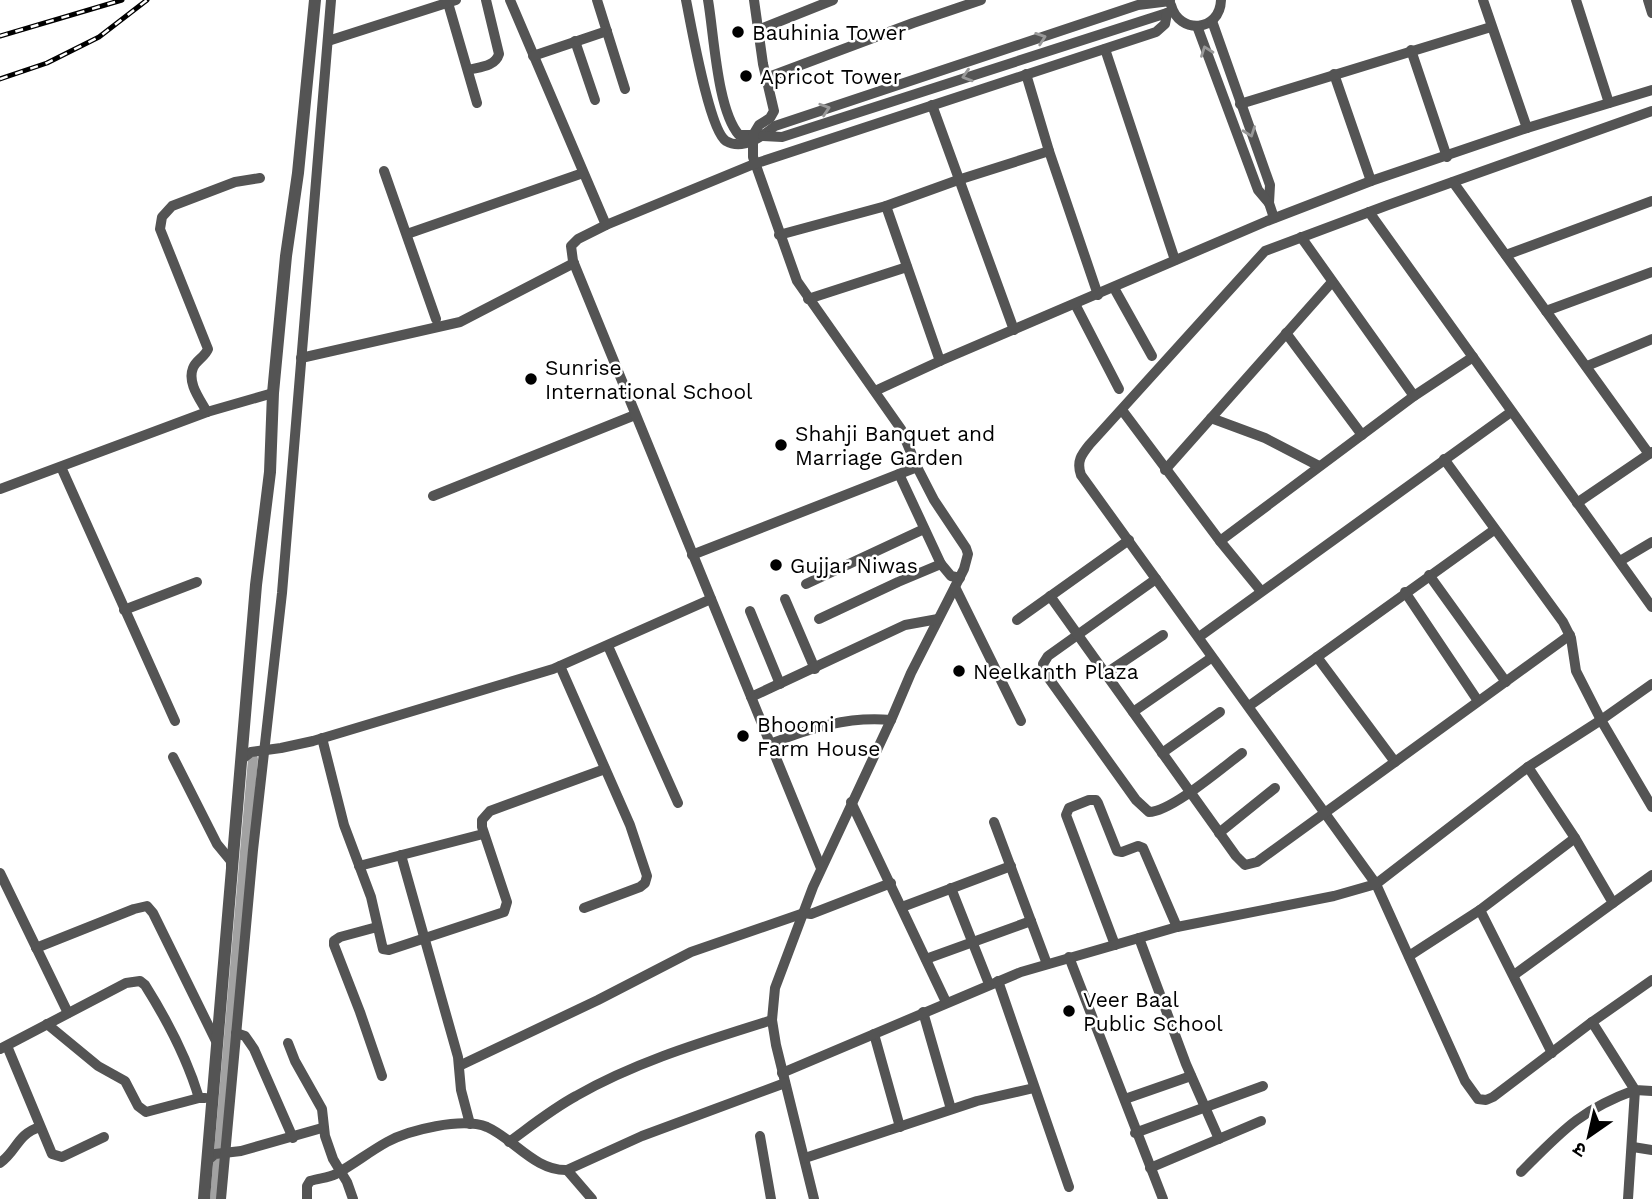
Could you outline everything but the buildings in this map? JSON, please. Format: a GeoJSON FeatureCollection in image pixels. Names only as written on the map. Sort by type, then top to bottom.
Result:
{"type":"FeatureCollection","features":[{"type":"Feature","properties":{"kind":"street"},"geometry":{"type":"LineString","coordinates":[[204,1199],[217,1156],[236,1033],[253,849],[256,585],[270,472],[273,393],[286,256],[298,173],[315,0]]}},
{"type":"Feature","properties":{"kind":"street"},"geometry":{"type":"LineString","coordinates":[[231,870],[282,593],[331,0]]}},
{"type":"Feature","properties":{"kind":"street"},"geometry":{"type":"LineString","coordinates":[[468,71],[496,62],[499,54],[486,0]]}},
{"type":"Feature","properties":{"kind":"street"},"geometry":{"type":"LineString","coordinates":[[510,0],[606,225]]}},
{"type":"Feature","properties":{"kind":"street"},"geometry":{"type":"LineString","coordinates":[[597,0],[625,89]]}},
{"type":"Feature","properties":{"kind":"street"},"geometry":{"type":"LineString","coordinates":[[686,0],[701,75],[721,136],[732,143],[756,138],[782,137],[1170,6]]}},
{"type":"Feature","properties":{"kind":"street"},"geometry":{"type":"LineString","coordinates":[[708,0],[730,121],[739,135],[756,138],[775,126],[1138,5],[1170,6]]}},
{"type":"Feature","properties":{"kind":"street"},"geometry":{"type":"LineString","coordinates":[[754,0],[774,111],[770,118],[759,125],[754,164],[797,281],[876,391],[908,441],[917,467],[934,500],[967,548],[967,561],[911,673],[821,869],[775,988],[772,1020],[783,1078],[814,1199]]}},
{"type":"Feature","properties":{"kind":"street"},"geometry":{"type":"LineString","coordinates":[[758,30],[833,0]]}},
{"type":"Feature","properties":{"kind":"street"},"geometry":{"type":"LineString","coordinates":[[766,78],[981,0]]}},
{"type":"Feature","properties":{"kind":"street"},"geometry":{"type":"LineString","coordinates":[[1170,6],[1177,18],[1197,26],[1212,21],[1221,10],[1221,0]]}},
{"type":"Feature","properties":{"kind":"street"},"geometry":{"type":"LineString","coordinates":[[1483,0],[1527,128]]}},
{"type":"Feature","properties":{"kind":"street"},"geometry":{"type":"LineString","coordinates":[[1576,0],[1609,103]]}},
{"type":"Feature","properties":{"kind":"street"},"geometry":{"type":"LineString","coordinates":[[1648,0],[1652,13]]}},
{"type":"Feature","properties":{"kind":"street"},"geometry":{"type":"LineString","coordinates":[[328,41],[452,1],[477,103]]}},
{"type":"Feature","properties":{"kind":"street"},"geometry":{"type":"LineString","coordinates":[[821,869],[574,263],[570,252],[573,242],[606,225],[754,164],[1156,32],[1165,23],[1170,6]]}},
{"type":"Feature","properties":{"kind":"street"},"geometry":{"type":"LineString","coordinates":[[1212,21],[1270,185],[1269,203],[1274,218]]}},
{"type":"Feature","properties":{"kind":"street"},"geometry":{"type":"LineString","coordinates":[[1197,26],[1258,190],[1269,203]]}},
{"type":"Feature","properties":{"kind":"street"},"geometry":{"type":"LineString","coordinates":[[1240,104],[1491,27]]}},
{"type":"Feature","properties":{"kind":"street"},"geometry":{"type":"LineString","coordinates":[[533,55],[607,31]]}},
{"type":"Feature","properties":{"kind":"street"},"geometry":{"type":"LineString","coordinates":[[575,41],[595,100]]}},
{"type":"Feature","properties":{"kind":"street"},"geometry":{"type":"LineString","coordinates":[[1105,49],[1175,260]]}},
{"type":"Feature","properties":{"kind":"street"},"geometry":{"type":"LineString","coordinates":[[1411,50],[1447,157]]}},
{"type":"Feature","properties":{"kind":"street"},"geometry":{"type":"LineString","coordinates":[[1026,74],[1049,152],[1098,295]]}},
{"type":"Feature","properties":{"kind":"street"},"geometry":{"type":"LineString","coordinates":[[1334,74],[1371,181]]}},
{"type":"Feature","properties":{"kind":"street"},"geometry":{"type":"LineString","coordinates":[[876,391],[1274,218],[1371,181],[1652,89]]}},
{"type":"Feature","properties":{"kind":"street"},"geometry":{"type":"LineString","coordinates":[[932,106],[1014,330]]}},
{"type":"Feature","properties":{"kind":"street"},"geometry":{"type":"LineString","coordinates":[[1652,111],[1275,246],[1258,257],[1083,452],[1078,466],[1081,475],[1199,637],[1211,658],[1249,706],[1376,884],[1465,1081],[1478,1099],[1493,1097],[1652,980]]}},
{"type":"Feature","properties":{"kind":"street"},"geometry":{"type":"LineString","coordinates":[[779,234],[886,205],[1049,152]]}},
{"type":"Feature","properties":{"kind":"street"},"geometry":{"type":"LineString","coordinates":[[384,171],[436,319]]}},
{"type":"Feature","properties":{"kind":"street"},"geometry":{"type":"LineString","coordinates":[[298,173],[316,174]]}},
{"type":"Feature","properties":{"kind":"street"},"geometry":{"type":"LineString","coordinates":[[407,234],[583,173]]}},
{"type":"Feature","properties":{"kind":"street"},"geometry":{"type":"LineString","coordinates":[[207,412],[192,380],[192,369],[208,349],[160,222],[172,206],[235,182],[260,178]]}},
{"type":"Feature","properties":{"kind":"street"},"geometry":{"type":"LineString","coordinates":[[1452,182],[1650,453],[1577,503]]}},
{"type":"Feature","properties":{"kind":"street"},"geometry":{"type":"LineString","coordinates":[[1506,255],[1652,201]]}},
{"type":"Feature","properties":{"kind":"street"},"geometry":{"type":"LineString","coordinates":[[886,205],[940,361]]}},
{"type":"Feature","properties":{"kind":"street"},"geometry":{"type":"LineString","coordinates":[[1369,212],[1652,607]]}},
{"type":"Feature","properties":{"kind":"street"},"geometry":{"type":"LineString","coordinates":[[1301,237],[1414,396]]}},
{"type":"Feature","properties":{"kind":"street"},"geometry":{"type":"LineString","coordinates":[[301,358],[460,322],[574,263]]}},
{"type":"Feature","properties":{"kind":"street"},"geometry":{"type":"LineString","coordinates":[[808,299],[907,267]]}},
{"type":"Feature","properties":{"kind":"street"},"geometry":{"type":"LineString","coordinates":[[1546,311],[1652,272]]}},
{"type":"Feature","properties":{"kind":"street"},"geometry":{"type":"LineString","coordinates":[[1165,470],[1332,282]]}},
{"type":"Feature","properties":{"kind":"street"},"geometry":{"type":"LineString","coordinates":[[1114,288],[1152,356]]}},
{"type":"Feature","properties":{"kind":"street"},"geometry":{"type":"LineString","coordinates":[[1075,304],[1119,388]]}},
{"type":"Feature","properties":{"kind":"street"},"geometry":{"type":"LineString","coordinates":[[1286,333],[1362,435]]}},
{"type":"Feature","properties":{"kind":"street"},"geometry":{"type":"LineString","coordinates":[[1587,366],[1652,339]]}},
{"type":"Feature","properties":{"kind":"street"},"geometry":{"type":"LineString","coordinates":[[1220,541],[1414,396],[1473,357]]}},
{"type":"Feature","properties":{"kind":"street"},"geometry":{"type":"LineString","coordinates":[[0,489],[207,412],[273,393]]}},
{"type":"Feature","properties":{"kind":"street"},"geometry":{"type":"LineString","coordinates":[[1122,410],[1165,470],[1261,591]]}},
{"type":"Feature","properties":{"kind":"street"},"geometry":{"type":"LineString","coordinates":[[1199,637],[1511,412]]}},
{"type":"Feature","properties":{"kind":"street"},"geometry":{"type":"LineString","coordinates":[[433,496],[635,415]]}},
{"type":"Feature","properties":{"kind":"street"},"geometry":{"type":"LineString","coordinates":[[1211,418],[1265,438],[1319,466]]}},
{"type":"Feature","properties":{"kind":"street"},"geometry":{"type":"LineString","coordinates":[[1444,459],[1563,622],[1570,635],[1576,671],[1652,807]]}},
{"type":"Feature","properties":{"kind":"street"},"geometry":{"type":"LineString","coordinates":[[61,467],[175,721]]}},
{"type":"Feature","properties":{"kind":"street"},"geometry":{"type":"LineString","coordinates":[[692,555],[917,467]]}},
{"type":"Feature","properties":{"kind":"street"},"geometry":{"type":"LineString","coordinates":[[899,474],[941,564],[957,582],[1021,721]]}},
{"type":"Feature","properties":{"kind":"street"},"geometry":{"type":"LineString","coordinates":[[806,584],[923,529]]}},
{"type":"Feature","properties":{"kind":"street"},"geometry":{"type":"LineString","coordinates":[[1249,706],[1494,530]]}},
{"type":"Feature","properties":{"kind":"street"},"geometry":{"type":"LineString","coordinates":[[1017,620],[1129,540]]}},
{"type":"Feature","properties":{"kind":"street"},"geometry":{"type":"LineString","coordinates":[[1620,561],[1652,541]]}},
{"type":"Feature","properties":{"kind":"street"},"geometry":{"type":"LineString","coordinates":[[819,619],[941,564]]}},
{"type":"Feature","properties":{"kind":"street"},"geometry":{"type":"LineString","coordinates":[[1429,575],[1506,682]]}},
{"type":"Feature","properties":{"kind":"street"},"geometry":{"type":"LineString","coordinates":[[1156,579],[1048,656],[1043,668],[1143,809],[1155,812],[1190,792],[1242,753]]}},
{"type":"Feature","properties":{"kind":"street"},"geometry":{"type":"LineString","coordinates":[[124,610],[197,582]]}},
{"type":"Feature","properties":{"kind":"street"},"geometry":{"type":"LineString","coordinates":[[1405,592],[1478,701]]}},
{"type":"Feature","properties":{"kind":"street"},"geometry":{"type":"LineString","coordinates":[[1050,596],[1240,862],[1252,865],[1570,635]]}},
{"type":"Feature","properties":{"kind":"street"},"geometry":{"type":"LineString","coordinates":[[254,753],[322,738],[560,666],[711,599]]}},
{"type":"Feature","properties":{"kind":"street"},"geometry":{"type":"LineString","coordinates":[[785,599],[814,669]]}},
{"type":"Feature","properties":{"kind":"street"},"geometry":{"type":"LineString","coordinates":[[750,611],[780,684]]}},
{"type":"Feature","properties":{"kind":"street"},"geometry":{"type":"LineString","coordinates":[[751,697],[905,625],[938,619]]}},
{"type":"Feature","properties":{"kind":"street"},"geometry":{"type":"LineString","coordinates":[[1105,674],[1163,635]]}},
{"type":"Feature","properties":{"kind":"street"},"geometry":{"type":"LineString","coordinates":[[608,646],[678,803]]}},
{"type":"Feature","properties":{"kind":"street"},"geometry":{"type":"LineString","coordinates":[[1317,657],[1395,762]]}},
{"type":"Feature","properties":{"kind":"street"},"geometry":{"type":"LineString","coordinates":[[1133,712],[1211,658]]}},
{"type":"Feature","properties":{"kind":"street"},"geometry":{"type":"LineString","coordinates":[[560,666],[630,825],[647,879],[640,887],[584,908]]}},
{"type":"Feature","properties":{"kind":"street"},"geometry":{"type":"LineString","coordinates":[[307,1199],[308,1183],[340,1171],[400,1136],[430,1128],[470,1124],[485,1126],[538,1161],[567,1170],[783,1078],[874,1034],[993,982],[1069,957],[1177,927],[1334,896],[1376,884],[1528,768],[1652,684]]}},
{"type":"Feature","properties":{"kind":"street"},"geometry":{"type":"LineString","coordinates":[[1162,753],[1220,712]]}},
{"type":"Feature","properties":{"kind":"street"},"geometry":{"type":"LineString","coordinates":[[770,744],[843,721],[859,718],[891,720]]}},
{"type":"Feature","properties":{"kind":"street"},"geometry":{"type":"LineString","coordinates":[[322,738],[344,825],[371,897],[385,950],[426,940],[499,914],[506,908],[506,898],[483,834],[482,820],[490,811],[606,769]]}},
{"type":"Feature","properties":{"kind":"street"},"geometry":{"type":"LineString","coordinates":[[173,757],[217,844],[231,861],[217,1046],[206,1098]]}},
{"type":"Feature","properties":{"kind":"street"},"geometry":{"type":"LineString","coordinates":[[1528,768],[1575,838],[1613,903]]}},
{"type":"Feature","properties":{"kind":"street"},"geometry":{"type":"LineString","coordinates":[[1219,833],[1275,788]]}},
{"type":"Feature","properties":{"kind":"street"},"geometry":{"type":"LineString","coordinates":[[1115,945],[1066,815],[1069,808],[1089,800],[1093,799],[1098,803],[1117,851],[1138,845],[1143,848],[1177,927]]}},
{"type":"Feature","properties":{"kind":"street"},"geometry":{"type":"LineString","coordinates":[[851,802],[946,1002]]}},
{"type":"Feature","properties":{"kind":"street"},"geometry":{"type":"LineString","coordinates":[[994,822],[1046,964]]}},
{"type":"Feature","properties":{"kind":"street"},"geometry":{"type":"LineString","coordinates":[[359,866],[483,834]]}},
{"type":"Feature","properties":{"kind":"street"},"geometry":{"type":"LineString","coordinates":[[1409,956],[1480,910],[1575,838]]}},
{"type":"Feature","properties":{"kind":"street"},"geometry":{"type":"LineString","coordinates":[[401,855],[448,1016],[470,1124]]}},
{"type":"Feature","properties":{"kind":"street"},"geometry":{"type":"LineString","coordinates":[[902,906],[1011,866]]}},
{"type":"Feature","properties":{"kind":"street"},"geometry":{"type":"LineString","coordinates":[[0,873],[68,1013]]}},
{"type":"Feature","properties":{"kind":"street"},"geometry":{"type":"LineString","coordinates":[[1514,975],[1652,875]]}},
{"type":"Feature","properties":{"kind":"street"},"geometry":{"type":"LineString","coordinates":[[459,1066],[691,952],[804,913],[811,914],[891,883]]}},
{"type":"Feature","properties":{"kind":"street"},"geometry":{"type":"LineString","coordinates":[[951,888],[972,942],[993,982],[1069,1187]]}},
{"type":"Feature","properties":{"kind":"street"},"geometry":{"type":"LineString","coordinates":[[36,948],[147,906],[153,913],[208,1028],[215,1035],[217,1046]]}},
{"type":"Feature","properties":{"kind":"street"},"geometry":{"type":"LineString","coordinates":[[1480,910],[1552,1053]]}},
{"type":"Feature","properties":{"kind":"street"},"geometry":{"type":"LineString","coordinates":[[926,959],[1031,920]]}},
{"type":"Feature","properties":{"kind":"street"},"geometry":{"type":"LineString","coordinates":[[377,927],[340,937],[334,941],[334,945],[382,1076]]}},
{"type":"Feature","properties":{"kind":"street"},"geometry":{"type":"LineString","coordinates":[[1139,938],[1191,1076],[1219,1139]]}},
{"type":"Feature","properties":{"kind":"street"},"geometry":{"type":"LineString","coordinates":[[1069,957],[1125,1099],[1135,1133],[1163,1199]]}},
{"type":"Feature","properties":{"kind":"street"},"geometry":{"type":"LineString","coordinates":[[104,1137],[62,1157],[56,1156],[48,1149],[4,1047],[127,984],[139,981],[145,985],[206,1098],[217,1156],[221,1199]]}},
{"type":"Feature","properties":{"kind":"street"},"geometry":{"type":"LineString","coordinates":[[923,1012],[951,1109]]}},
{"type":"Feature","properties":{"kind":"street"},"geometry":{"type":"LineString","coordinates":[[509,1142],[558,1107],[605,1081],[666,1055],[772,1020]]}},
{"type":"Feature","properties":{"kind":"street"},"geometry":{"type":"LineString","coordinates":[[1592,1022],[1635,1090],[1628,1199]]}},
{"type":"Feature","properties":{"kind":"street"},"geometry":{"type":"LineString","coordinates":[[47,1024],[91,1061],[125,1081],[138,1106],[146,1112],[206,1098]]}},
{"type":"Feature","properties":{"kind":"street"},"geometry":{"type":"LineString","coordinates":[[236,1033],[245,1037],[254,1049],[293,1138]]}},
{"type":"Feature","properties":{"kind":"street"},"geometry":{"type":"LineString","coordinates":[[874,1034],[900,1127]]}},
{"type":"Feature","properties":{"kind":"street"},"geometry":{"type":"LineString","coordinates":[[288,1043],[322,1109],[322,1128],[353,1199]]}},
{"type":"Feature","properties":{"kind":"street"},"geometry":{"type":"LineString","coordinates":[[1125,1099],[1191,1076]]}},
{"type":"Feature","properties":{"kind":"street"},"geometry":{"type":"LineString","coordinates":[[1135,1133],[1262,1086]]}},
{"type":"Feature","properties":{"kind":"street"},"geometry":{"type":"LineString","coordinates":[[805,1158],[951,1109],[1034,1088]]}},
{"type":"Feature","properties":{"kind":"street"},"geometry":{"type":"LineString","coordinates":[[1521,1172],[1570,1123],[1609,1100],[1635,1090],[1652,1091]]}},
{"type":"Feature","properties":{"kind":"street"},"geometry":{"type":"LineString","coordinates":[[1150,1168],[1261,1121]]}},
{"type":"Feature","properties":{"kind":"street"},"geometry":{"type":"LineString","coordinates":[[0,1163],[25,1133],[40,1127]]}},
{"type":"Feature","properties":{"kind":"street"},"geometry":{"type":"LineString","coordinates":[[217,1156],[293,1138],[322,1128]]}},
{"type":"Feature","properties":{"kind":"street"},"geometry":{"type":"LineString","coordinates":[[760,1136],[771,1199]]}},
{"type":"Feature","properties":{"kind":"street"},"geometry":{"type":"LineString","coordinates":[[1633,1147],[1652,1150]]}},
{"type":"Feature","properties":{"kind":"street"},"geometry":{"type":"LineString","coordinates":[[567,1170],[592,1199]]}},
{"type":"Feature","properties":{"kind":"waterway"},"geometry":{"type":"LineString","coordinates":[[215,1199],[253,759]]}},
{"type":"Feature","properties":{"kind":"railway"},"geometry":{"type":"LineString","coordinates":[[0,36],[122,0]]}},
{"type":"Feature","properties":{"kind":"railway"},"geometry":{"type":"LineString","coordinates":[[0,79],[47,63],[99,37],[147,0]]}},
{"type":"Feature","properties":{"kind":"place","name":"Bauhinia Tower"},"geometry":{"type":"Point","coordinates":[738,32]}},
{"type":"Feature","properties":{"kind":"place","name":"Apricot Tower"},"geometry":{"type":"Point","coordinates":[746,76]}},
{"type":"Feature","properties":{"kind":"place","name":"Sunrise International School"},"geometry":{"type":"Point","coordinates":[531,379]}},
{"type":"Feature","properties":{"kind":"place","name":"Shahji Banquet and Marriage Garden"},"geometry":{"type":"Point","coordinates":[781,445]}},
{"type":"Feature","properties":{"kind":"place","name":"Gujjar Niwas"},"geometry":{"type":"Point","coordinates":[776,565]}},
{"type":"Feature","properties":{"kind":"place","name":"Neelkanth Plaza"},"geometry":{"type":"Point","coordinates":[959,671]}},
{"type":"Feature","properties":{"kind":"place","name":"Bhoomi Farm House"},"geometry":{"type":"Point","coordinates":[743,736]}},
{"type":"Feature","properties":{"kind":"place","name":"Veer Baal Public School"},"geometry":{"type":"Point","coordinates":[1069,1011]}}]}
